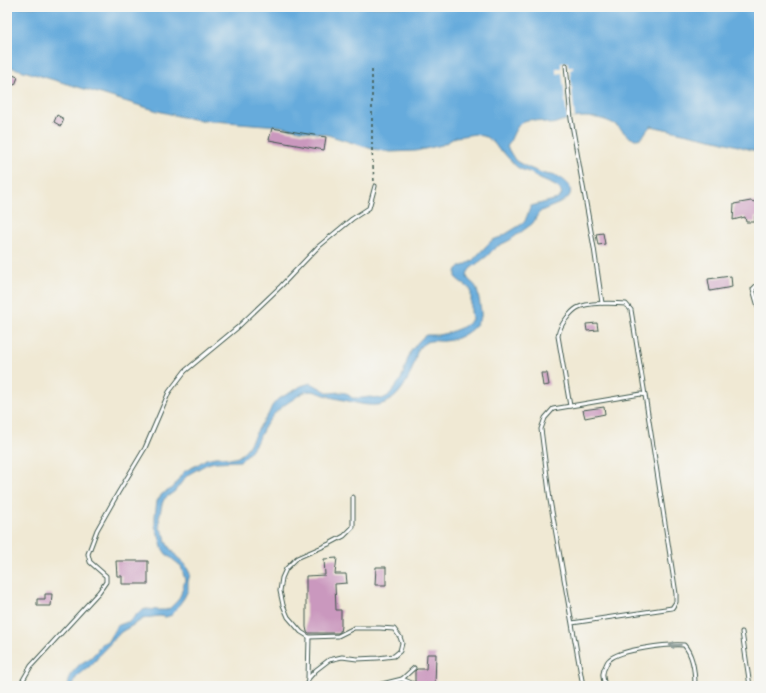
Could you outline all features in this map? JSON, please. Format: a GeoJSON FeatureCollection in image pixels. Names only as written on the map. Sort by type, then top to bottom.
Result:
{"type":"FeatureCollection","features":[{"type":"Feature","properties":{"kind":"lane"},"geometry":{"type":"LineString","coordinates":[[566,65],[570,119],[594,248],[602,303]]}},
{"type":"Feature","properties":{"kind":"lane"},"geometry":{"type":"LineString","coordinates":[[22,686],[23,680],[31,666],[88,605],[106,582],[106,576],[90,562],[88,554],[97,530],[145,448],[170,392],[185,371],[237,328],[281,286],[318,247],[352,219],[369,208],[375,186]]}},
{"type":"Feature","properties":{"kind":"lane"},"geometry":{"type":"LineString","coordinates":[[759,283],[753,289],[759,310]]}},
{"type":"Feature","properties":{"kind":"lane"},"geometry":{"type":"LineString","coordinates":[[570,406],[558,336],[559,330],[572,311],[582,306],[602,303],[626,304],[631,310],[676,594],[676,602],[672,608],[572,623]]}},
{"type":"Feature","properties":{"kind":"lane"},"geometry":{"type":"LineString","coordinates":[[583,686],[550,500],[541,429],[545,418],[553,409],[641,394],[645,395]]}},
{"type":"Feature","properties":{"kind":"lane"},"geometry":{"type":"LineString","coordinates":[[308,679],[316,670],[329,660],[342,657],[357,659],[394,656],[400,651],[402,643],[400,637],[394,629],[380,628],[354,628],[338,636],[309,637],[301,632],[288,617],[283,605],[280,591],[282,578],[286,569],[297,558],[344,536],[353,527],[353,497]]}},
{"type":"Feature","properties":{"kind":"lane"},"geometry":{"type":"LineString","coordinates":[[742,632],[750,686]]}},
{"type":"Feature","properties":{"kind":"lane"},"geometry":{"type":"LineString","coordinates":[[307,686],[309,637]]}},
{"type":"Feature","properties":{"kind":"lane"},"geometry":{"type":"LineString","coordinates":[[605,686],[602,672],[608,660],[633,650],[673,644],[684,645],[688,649],[695,677],[695,686]]}},
{"type":"Feature","properties":{"kind":"lane"},"geometry":{"type":"LineString","coordinates":[[374,686],[402,679],[414,668]]}},
{"type":"Feature","properties":{"kind":"lane"},"geometry":{"type":"LineString","coordinates":[[402,679],[414,684]]}},
{"type":"Feature","properties":{"kind":"path"},"geometry":{"type":"LineString","coordinates":[[372,70],[372,149],[375,186]]}},
{"type":"Feature","properties":{"kind":"water"},"geometry":{"type":"Polygon","coordinates":[[[7,7],[759,7],[759,152],[720,141],[651,126],[640,138],[635,139],[629,137],[613,124],[605,120],[595,118],[575,118],[552,124],[532,120],[521,123],[507,147],[515,160],[538,172],[559,177],[568,184],[570,193],[569,197],[565,200],[540,212],[532,224],[510,240],[500,245],[470,270],[467,276],[476,287],[481,311],[481,317],[475,326],[456,339],[431,341],[422,345],[417,351],[414,364],[407,380],[398,394],[389,401],[383,404],[371,405],[332,398],[314,391],[304,392],[273,415],[253,447],[240,461],[214,462],[207,464],[189,474],[175,491],[164,499],[159,518],[160,528],[165,536],[166,542],[177,557],[185,564],[190,574],[188,590],[184,598],[172,615],[166,617],[159,616],[145,618],[121,632],[96,660],[75,679],[73,686],[68,686],[70,675],[80,664],[90,658],[97,651],[101,644],[108,641],[116,627],[130,621],[143,610],[166,610],[170,608],[178,600],[181,594],[185,580],[181,566],[166,554],[162,548],[155,526],[157,501],[162,494],[173,488],[185,471],[206,459],[224,457],[230,459],[238,457],[242,454],[278,399],[301,386],[311,383],[329,393],[346,393],[352,398],[370,397],[382,399],[388,396],[400,381],[411,351],[422,338],[426,335],[448,333],[463,327],[472,319],[471,290],[456,278],[457,269],[472,261],[490,242],[522,224],[525,221],[531,206],[558,199],[561,192],[557,187],[517,167],[502,151],[499,150],[494,143],[486,137],[475,134],[456,137],[442,145],[416,151],[390,152],[372,149],[328,135],[278,126],[186,118],[7,66],[7,7]]]}},
{"type":"Feature","properties":{"kind":"pier"},"geometry":{"type":"Polygon","coordinates":[[[568,62],[568,67],[573,67],[573,69],[570,70],[575,118],[567,119],[562,73],[556,74],[556,68],[561,68],[561,63],[568,62]]]}},
{"type":"Feature","properties":{"kind":"building"},"geometry":{"type":"Polygon","coordinates":[[[7,74],[18,77],[15,85],[7,82],[7,74]]]}},
{"type":"Feature","properties":{"kind":"building"},"geometry":{"type":"Polygon","coordinates":[[[57,115],[64,119],[61,126],[54,122],[57,115]]]}},
{"type":"Feature","properties":{"kind":"building"},"geometry":{"type":"Polygon","coordinates":[[[272,128],[326,137],[324,150],[269,140],[272,128]]]}},
{"type":"Feature","properties":{"kind":"building"},"geometry":{"type":"Polygon","coordinates":[[[751,201],[759,203],[759,218],[755,216],[755,222],[746,222],[745,217],[733,220],[734,204],[751,201]]]}},
{"type":"Feature","properties":{"kind":"building"},"geometry":{"type":"Polygon","coordinates":[[[603,233],[605,244],[598,245],[596,234],[603,233]]]}},
{"type":"Feature","properties":{"kind":"building"},"geometry":{"type":"Polygon","coordinates":[[[731,276],[732,287],[710,291],[708,279],[731,276]]]}},
{"type":"Feature","properties":{"kind":"building"},"geometry":{"type":"Polygon","coordinates":[[[597,323],[598,330],[587,331],[586,324],[597,323]]]}},
{"type":"Feature","properties":{"kind":"building"},"geometry":{"type":"Polygon","coordinates":[[[541,373],[547,373],[549,385],[543,386],[541,373]]]}},
{"type":"Feature","properties":{"kind":"building"},"geometry":{"type":"Polygon","coordinates":[[[604,407],[605,414],[585,418],[583,410],[604,407]]]}},
{"type":"Feature","properties":{"kind":"building"},"geometry":{"type":"Polygon","coordinates":[[[337,558],[335,574],[346,574],[347,583],[335,584],[336,610],[341,610],[340,632],[309,633],[307,632],[306,627],[306,576],[325,575],[324,559],[337,558]]]}},
{"type":"Feature","properties":{"kind":"building"},"geometry":{"type":"Polygon","coordinates":[[[116,561],[148,561],[148,584],[122,584],[122,576],[117,576],[116,561]]]}},
{"type":"Feature","properties":{"kind":"building"},"geometry":{"type":"Polygon","coordinates":[[[376,567],[386,567],[386,585],[375,585],[376,567]]]}},
{"type":"Feature","properties":{"kind":"building"},"geometry":{"type":"Polygon","coordinates":[[[45,594],[52,594],[51,606],[37,606],[37,599],[45,599],[45,594]]]}},
{"type":"Feature","properties":{"kind":"building"},"geometry":{"type":"Polygon","coordinates":[[[427,654],[436,654],[435,686],[416,686],[415,671],[417,669],[426,669],[427,654]]]}}]}
